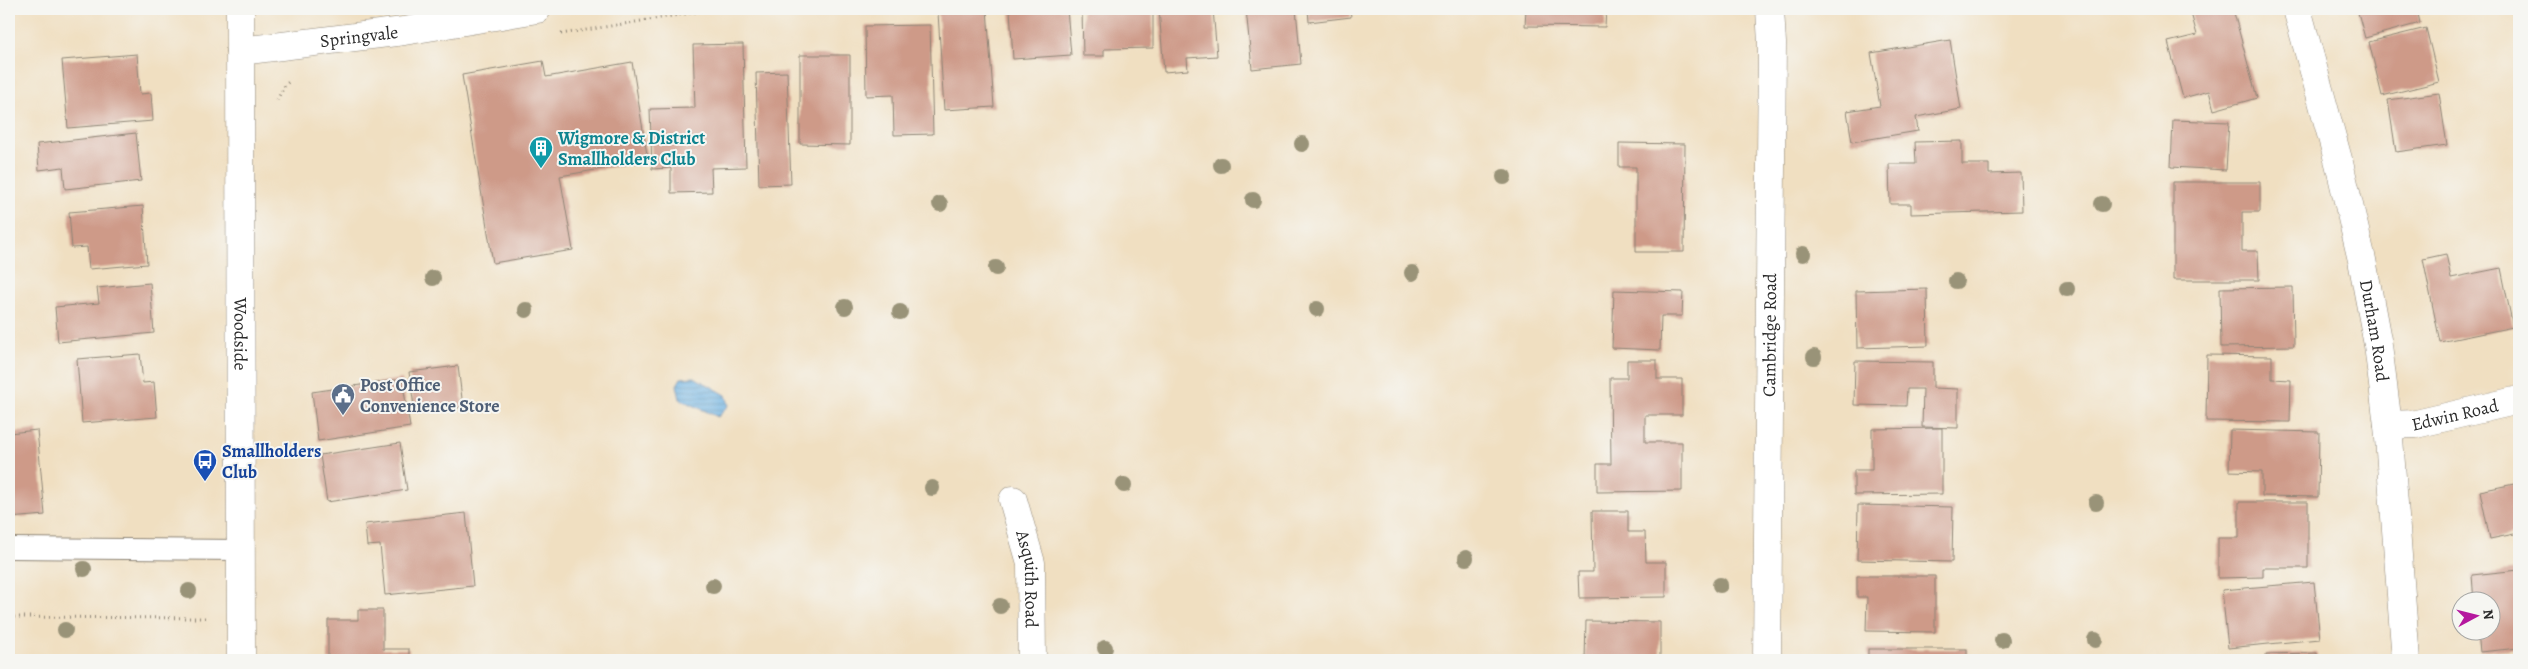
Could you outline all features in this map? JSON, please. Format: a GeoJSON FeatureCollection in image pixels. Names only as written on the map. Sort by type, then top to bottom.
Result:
{"type":"FeatureCollection","features":[{"type":"Feature","properties":{"kind":"street","name":"Woodside"},"geometry":{"type":"LineString","coordinates":[[240,9],[241,660]]}},
{"type":"Feature","properties":{"kind":"street","name":"Springvale"},"geometry":{"type":"LineString","coordinates":[[240,52],[404,31],[537,9]]}},
{"type":"Feature","properties":{"kind":"street","name":"Cambridge Road"},"geometry":{"type":"LineString","coordinates":[[1767,660],[1772,43],[1770,9]]}},
{"type":"Feature","properties":{"kind":"street","name":"Durham Road"},"geometry":{"type":"LineString","coordinates":[[2297,9],[2337,154],[2362,260],[2378,346],[2388,426],[2406,660]]}},
{"type":"Feature","properties":{"kind":"street","name":"Edwin Road"},"geometry":{"type":"LineString","coordinates":[[2388,426],[2416,424],[2519,400]]}},
{"type":"Feature","properties":{"kind":"street","name":"Asquith Road"},"geometry":{"type":"LineString","coordinates":[[1013,500],[1031,563],[1032,660]]}},
{"type":"Feature","properties":{"kind":"lane"},"geometry":{"type":"LineString","coordinates":[[9,548],[241,550]]}},
{"type":"Feature","properties":{"kind":"path"},"geometry":{"type":"LineString","coordinates":[[552,36],[716,9]]}},
{"type":"Feature","properties":{"kind":"path"},"geometry":{"type":"LineString","coordinates":[[275,104],[284,85],[297,77]]}},
{"type":"Feature","properties":{"kind":"path"},"geometry":{"type":"LineString","coordinates":[[9,617],[240,618]]}},
{"type":"Feature","properties":{"kind":"water"},"geometry":{"type":"Polygon","coordinates":[[[694,377],[726,395],[729,405],[718,417],[680,399],[677,385],[681,378],[694,377]]]}},
{"type":"Feature","properties":{"kind":"building"},"geometry":{"type":"Polygon","coordinates":[[[987,9],[994,107],[944,110],[938,12],[987,9]]]}},
{"type":"Feature","properties":{"kind":"building"},"geometry":{"type":"Polygon","coordinates":[[[1010,9],[1067,9],[1071,55],[1013,59],[1010,9]]]}},
{"type":"Feature","properties":{"kind":"building"},"geometry":{"type":"Polygon","coordinates":[[[1082,9],[1153,9],[1153,48],[1104,49],[1104,56],[1083,56],[1082,9]]]}},
{"type":"Feature","properties":{"kind":"building"},"geometry":{"type":"Polygon","coordinates":[[[1159,9],[1213,9],[1217,56],[1187,58],[1188,70],[1164,72],[1159,9]]]}},
{"type":"Feature","properties":{"kind":"building"},"geometry":{"type":"Polygon","coordinates":[[[1246,9],[1296,9],[1301,64],[1252,69],[1246,9]]]}},
{"type":"Feature","properties":{"kind":"building"},"geometry":{"type":"Polygon","coordinates":[[[1308,9],[1350,9],[1351,17],[1309,22],[1308,9]]]}},
{"type":"Feature","properties":{"kind":"building"},"geometry":{"type":"Polygon","coordinates":[[[1500,9],[1500,11],[1468,10],[1500,9]]]}},
{"type":"Feature","properties":{"kind":"building"},"geometry":{"type":"Polygon","coordinates":[[[1526,9],[1606,9],[1605,27],[1525,26],[1526,9]]]}},
{"type":"Feature","properties":{"kind":"building"},"geometry":{"type":"Polygon","coordinates":[[[2209,9],[2233,9],[2257,98],[2214,110],[2209,91],[2183,98],[2168,42],[2197,35],[2191,13],[2209,9]]]}},
{"type":"Feature","properties":{"kind":"building"},"geometry":{"type":"Polygon","coordinates":[[[2357,9],[2417,9],[2420,23],[2365,38],[2357,9]]]}},
{"type":"Feature","properties":{"kind":"building"},"geometry":{"type":"Polygon","coordinates":[[[930,25],[933,134],[894,135],[893,95],[866,96],[865,26],[930,25]]]}},
{"type":"Feature","properties":{"kind":"building"},"geometry":{"type":"Polygon","coordinates":[[[2426,28],[2439,82],[2382,96],[2369,42],[2426,28]]]}},
{"type":"Feature","properties":{"kind":"building"},"geometry":{"type":"Polygon","coordinates":[[[1950,40],[1961,109],[1916,117],[1918,131],[1852,142],[1847,111],[1880,106],[1871,53],[1950,40]]]}},
{"type":"Feature","properties":{"kind":"building"},"geometry":{"type":"Polygon","coordinates":[[[743,44],[746,167],[711,168],[712,192],[671,193],[671,168],[652,169],[650,109],[695,108],[693,45],[743,44]]]}},
{"type":"Feature","properties":{"kind":"building"},"geometry":{"type":"Polygon","coordinates":[[[137,54],[140,94],[151,93],[153,121],[68,128],[62,60],[137,54]]]}},
{"type":"Feature","properties":{"kind":"building"},"geometry":{"type":"Polygon","coordinates":[[[800,55],[850,55],[850,145],[800,144],[800,55]]]}},
{"type":"Feature","properties":{"kind":"building","name":"Wigmore & District Smallholders Club"},"geometry":{"type":"Polygon","coordinates":[[[543,61],[546,77],[632,62],[648,161],[560,176],[573,250],[493,263],[462,75],[543,61]]]}},
{"type":"Feature","properties":{"kind":"building"},"geometry":{"type":"Polygon","coordinates":[[[787,72],[791,184],[759,185],[756,73],[787,72]]]}},
{"type":"Feature","properties":{"kind":"building"},"geometry":{"type":"Polygon","coordinates":[[[2439,93],[2447,145],[2396,152],[2388,100],[2439,93]]]}},
{"type":"Feature","properties":{"kind":"building"},"geometry":{"type":"Polygon","coordinates":[[[2173,120],[2229,122],[2226,170],[2171,167],[2173,120]]]}},
{"type":"Feature","properties":{"kind":"building"},"geometry":{"type":"Polygon","coordinates":[[[136,133],[141,181],[65,189],[63,167],[39,170],[37,144],[136,133]]]}},
{"type":"Feature","properties":{"kind":"building"},"geometry":{"type":"Polygon","coordinates":[[[1962,141],[1962,164],[1989,164],[1989,174],[2021,173],[2022,211],[1911,214],[1911,204],[1890,204],[1889,164],[1916,164],[1915,142],[1962,141]]]}},
{"type":"Feature","properties":{"kind":"building"},"geometry":{"type":"Polygon","coordinates":[[[1619,143],[1685,144],[1684,252],[1636,252],[1636,167],[1619,167],[1619,143]]]}},
{"type":"Feature","properties":{"kind":"building"},"geometry":{"type":"Polygon","coordinates":[[[2173,182],[2260,182],[2260,212],[2242,212],[2242,251],[2258,251],[2259,280],[2173,280],[2173,182]]]}},
{"type":"Feature","properties":{"kind":"building"},"geometry":{"type":"Polygon","coordinates":[[[143,206],[147,264],[89,269],[87,247],[72,248],[69,212],[143,206]]]}},
{"type":"Feature","properties":{"kind":"building"},"geometry":{"type":"Polygon","coordinates":[[[2446,254],[2451,278],[2501,268],[2513,327],[2440,342],[2423,259],[2446,254]]]}},
{"type":"Feature","properties":{"kind":"building"},"geometry":{"type":"Polygon","coordinates":[[[150,283],[154,333],[58,342],[55,307],[99,303],[97,288],[150,283]]]}},
{"type":"Feature","properties":{"kind":"building"},"geometry":{"type":"Polygon","coordinates":[[[2293,287],[2294,346],[2221,347],[2220,288],[2293,287]]]}},
{"type":"Feature","properties":{"kind":"building"},"geometry":{"type":"Polygon","coordinates":[[[1927,289],[1928,346],[1857,348],[1856,291],[1927,289]]]}},
{"type":"Feature","properties":{"kind":"building"},"geometry":{"type":"Polygon","coordinates":[[[1614,290],[1683,292],[1682,316],[1661,316],[1660,350],[1612,348],[1614,290]]]}},
{"type":"Feature","properties":{"kind":"building"},"geometry":{"type":"Polygon","coordinates":[[[140,354],[143,383],[154,382],[157,417],[82,423],[77,359],[140,354]]]}},
{"type":"Feature","properties":{"kind":"building"},"geometry":{"type":"Polygon","coordinates":[[[2207,355],[2272,356],[2272,379],[2291,380],[2290,422],[2206,421],[2207,355]]]}},
{"type":"Feature","properties":{"kind":"building"},"geometry":{"type":"Polygon","coordinates":[[[1627,360],[1657,360],[1657,379],[1682,379],[1682,415],[1645,415],[1645,442],[1682,442],[1682,491],[1597,492],[1597,464],[1611,464],[1610,378],[1627,378],[1627,360]]]}},
{"type":"Feature","properties":{"kind":"building"},"geometry":{"type":"Polygon","coordinates":[[[1855,361],[1933,362],[1933,388],[1958,389],[1958,428],[1922,427],[1923,389],[1907,389],[1906,406],[1854,405],[1855,361]]]}},
{"type":"Feature","properties":{"kind":"building"},"geometry":{"type":"Polygon","coordinates":[[[458,366],[463,407],[415,413],[409,372],[458,366]]]}},
{"type":"Feature","properties":{"kind":"building"},"geometry":{"type":"Polygon","coordinates":[[[402,379],[410,427],[318,441],[312,392],[402,379]]]}},
{"type":"Feature","properties":{"kind":"building"},"geometry":{"type":"Polygon","coordinates":[[[1942,428],[1942,494],[1854,495],[1854,470],[1872,470],[1872,429],[1942,428]]]}},
{"type":"Feature","properties":{"kind":"building"},"geometry":{"type":"Polygon","coordinates":[[[37,430],[45,515],[9,518],[9,433],[37,430]]]}},
{"type":"Feature","properties":{"kind":"building"},"geometry":{"type":"Polygon","coordinates":[[[2230,430],[2319,432],[2318,497],[2262,496],[2262,472],[2229,471],[2230,430]]]}},
{"type":"Feature","properties":{"kind":"building"},"geometry":{"type":"Polygon","coordinates":[[[400,443],[407,490],[327,502],[320,455],[400,443]]]}},
{"type":"Feature","properties":{"kind":"building"},"geometry":{"type":"Polygon","coordinates":[[[2519,483],[2519,533],[2490,539],[2480,491],[2519,483]]]}},
{"type":"Feature","properties":{"kind":"building"},"geometry":{"type":"Polygon","coordinates":[[[2239,502],[2308,502],[2308,568],[2263,568],[2263,577],[2218,578],[2218,538],[2239,538],[2239,502]]]}},
{"type":"Feature","properties":{"kind":"building"},"geometry":{"type":"Polygon","coordinates":[[[1858,505],[1953,507],[1952,562],[1857,560],[1858,505]]]}},
{"type":"Feature","properties":{"kind":"building"},"geometry":{"type":"Polygon","coordinates":[[[1592,511],[1628,511],[1628,532],[1645,532],[1646,562],[1666,562],[1666,597],[1579,598],[1578,572],[1593,572],[1592,511]]]}},
{"type":"Feature","properties":{"kind":"building"},"geometry":{"type":"Polygon","coordinates":[[[466,513],[473,586],[385,595],[380,545],[367,546],[365,524],[466,513]]]}},
{"type":"Feature","properties":{"kind":"building"},"geometry":{"type":"Polygon","coordinates":[[[2519,570],[2519,648],[2480,652],[2479,642],[2500,642],[2500,592],[2473,592],[2472,575],[2519,570]]]}},
{"type":"Feature","properties":{"kind":"building"},"geometry":{"type":"Polygon","coordinates":[[[1857,576],[1935,576],[1935,632],[1866,631],[1867,597],[1857,597],[1857,576]]]}},
{"type":"Feature","properties":{"kind":"building"},"geometry":{"type":"Polygon","coordinates":[[[2314,582],[2320,639],[2228,648],[2222,590],[2314,582]]]}},
{"type":"Feature","properties":{"kind":"building"},"geometry":{"type":"Polygon","coordinates":[[[358,610],[383,610],[383,649],[409,649],[409,660],[328,660],[328,620],[358,620],[358,610]]]}},
{"type":"Feature","properties":{"kind":"building"},"geometry":{"type":"Polygon","coordinates":[[[1586,621],[1660,622],[1660,660],[1585,660],[1586,621]]]}},
{"type":"Feature","properties":{"kind":"building"},"geometry":{"type":"Polygon","coordinates":[[[1868,649],[1967,649],[1967,660],[1868,660],[1868,649]]]}},
{"type":"Feature","properties":{"kind":"building"},"geometry":{"type":"Polygon","coordinates":[[[2317,653],[2317,660],[2266,660],[2266,654],[2317,653]]]}},
{"type":"Feature","properties":{"kind":"building"},"geometry":{"type":"Polygon","coordinates":[[[2519,658],[2519,660],[2501,660],[2501,659],[2519,658]]]}},
{"type":"Feature","properties":{"kind":"place","name":"Wigmore & District Smallholders Club"},"geometry":{"type":"Point","coordinates":[541,169]}},
{"type":"Feature","properties":{"kind":"place","name":"Post Office Convenience Store"},"geometry":{"type":"Point","coordinates":[343,416]}},
{"type":"Feature","properties":{"kind":"place","name":"Smallholders Club"},"geometry":{"type":"Point","coordinates":[205,482]}}]}
